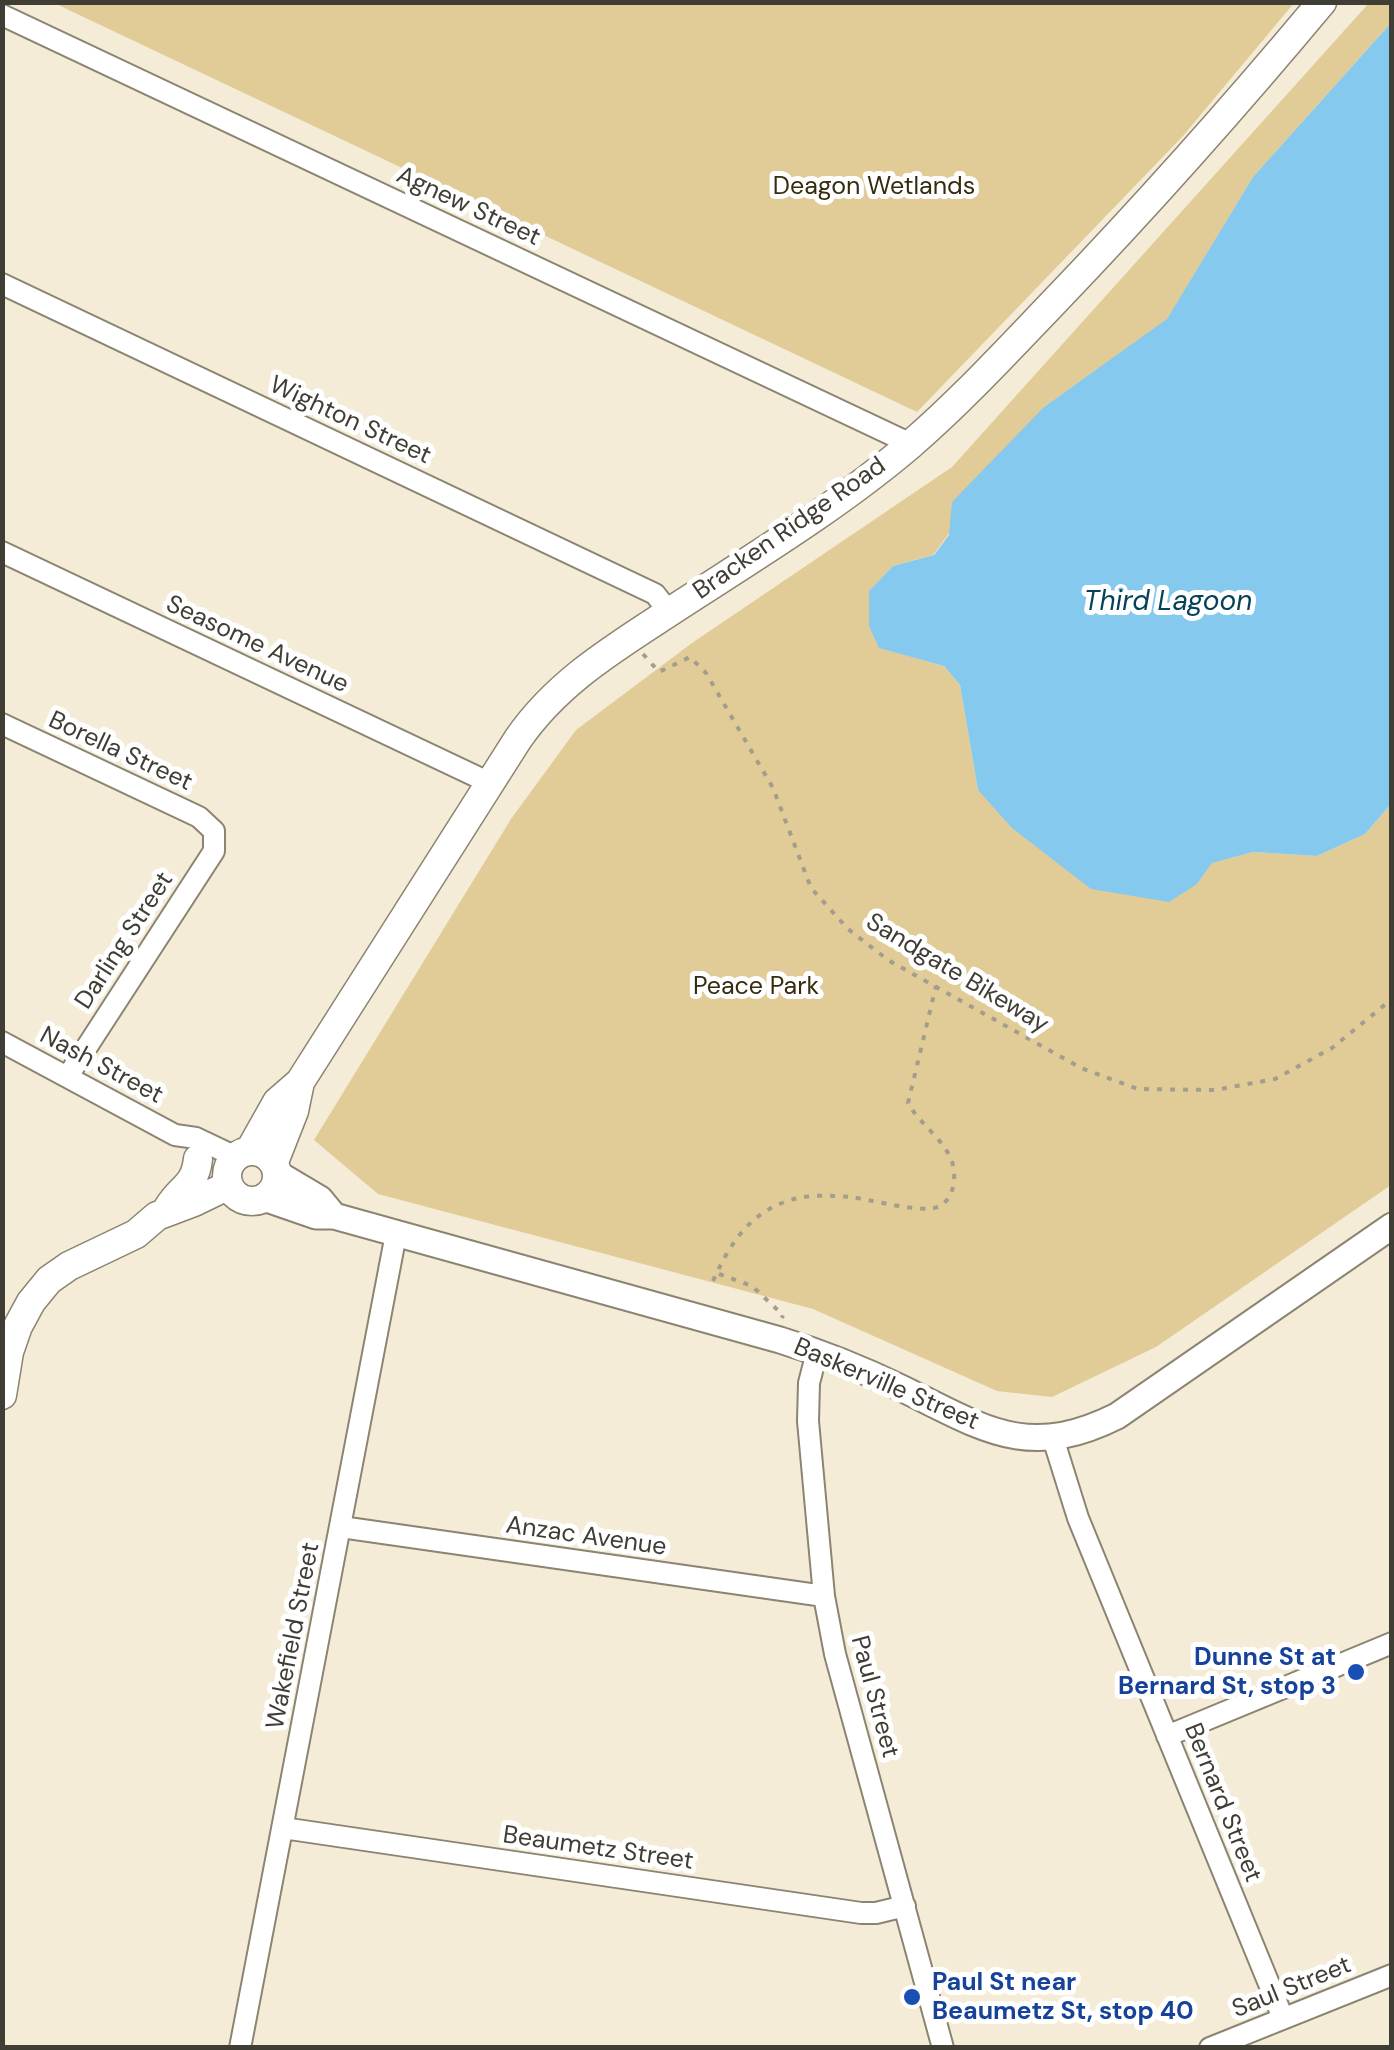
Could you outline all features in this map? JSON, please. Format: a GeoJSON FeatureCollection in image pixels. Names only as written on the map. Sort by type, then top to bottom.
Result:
{"type":"FeatureCollection","features":[{"type":"Feature","properties":{"kind":"main road","name":"Bracken Ridge Road"},"geometry":{"type":"LineString","coordinates":[[250,1176],[276,1102],[300,1082],[534,716],[607,653],[853,491],[911,444],[1138,215],[1322,2]]}},
{"type":"Feature","properties":{"kind":"main road"},"geometry":{"type":"LineString","coordinates":[[165,1213],[191,1182],[198,1159]]}},
{"type":"Feature","properties":{"kind":"main road"},"geometry":{"type":"LineString","coordinates":[[2,1395],[18,1326],[49,1280],[68,1266],[136,1234],[157,1216],[250,1176]]}},
{"type":"Feature","properties":{"kind":"main road"},"geometry":{"type":"LineString","coordinates":[[136,1234],[160,1234],[230,1207],[250,1176]]}},
{"type":"Feature","properties":{"kind":"street","name":"Agnew Street"},"geometry":{"type":"LineString","coordinates":[[5,23],[911,444]]}},
{"type":"Feature","properties":{"kind":"street","name":"Wighton Street"},"geometry":{"type":"LineString","coordinates":[[2,284],[655,594],[669,612]]}},
{"type":"Feature","properties":{"kind":"street","name":"Seasome Avenue"},"geometry":{"type":"LineString","coordinates":[[2,552],[490,783]]}},
{"type":"Feature","properties":{"kind":"street","name":"Borella Street"},"geometry":{"type":"LineString","coordinates":[[2,724],[198,817],[214,831]]}},
{"type":"Feature","properties":{"kind":"street","name":"Darling Street"},"geometry":{"type":"LineString","coordinates":[[68,1076],[214,851],[214,831]]}},
{"type":"Feature","properties":{"kind":"street","name":"Nash Street"},"geometry":{"type":"LineString","coordinates":[[2,1042],[176,1134],[196,1138],[250,1176]]}},
{"type":"Feature","properties":{"kind":"street","name":"Nash Street"},"geometry":{"type":"LineString","coordinates":[[176,1134],[212,1174],[250,1176]]}},
{"type":"Feature","properties":{"kind":"street","name":"Baskerville Street"},"geometry":{"type":"LineString","coordinates":[[250,1176],[316,1216],[334,1216],[754,1332],[863,1371],[990,1430],[1030,1438],[1053,1438],[1092,1428],[1117,1416],[1392,1226]]}},
{"type":"Feature","properties":{"kind":"street","name":"Wakefield Street"},"geometry":{"type":"LineString","coordinates":[[240,2048],[396,1234]]}},
{"type":"Feature","properties":{"kind":"street","name":"Paul Street"},"geometry":{"type":"LineString","coordinates":[[817,1352],[808,1421],[824,1596],[834,1654],[943,2048]]}},
{"type":"Feature","properties":{"kind":"street","name":"Bernard Street"},"geometry":{"type":"LineString","coordinates":[[1053,1438],[1078,1518],[1283,2018]]}},
{"type":"Feature","properties":{"kind":"street","name":"Anzac Avenue"},"geometry":{"type":"LineString","coordinates":[[340,1527],[824,1596]]}},
{"type":"Feature","properties":{"kind":"street"},"geometry":{"type":"LineString","coordinates":[[1167,1736],[1392,1643]]}},
{"type":"Feature","properties":{"kind":"street","name":"Beaumetz Street"},"geometry":{"type":"LineString","coordinates":[[282,1828],[861,1913],[906,1906]]}},
{"type":"Feature","properties":{"kind":"street","name":"Saul Street"},"geometry":{"type":"LineString","coordinates":[[1210,2048],[1392,1976]]}},
{"type":"Feature","properties":{"kind":"path","name":"Sandgate Bikeway"},"geometry":{"type":"LineString","coordinates":[[642,652],[659,672],[690,657],[706,673],[773,788],[811,888],[848,929],[888,960],[1081,1068],[1138,1088],[1215,1090],[1275,1079],[1332,1048],[1392,999]]}},
{"type":"Feature","properties":{"kind":"path"},"geometry":{"type":"LineString","coordinates":[[714,1281],[739,1233],[780,1203],[806,1196],[850,1197],[926,1209],[944,1204],[954,1178],[953,1165],[947,1151],[908,1103],[936,986]]}},
{"type":"Feature","properties":{"kind":"path"},"geometry":{"type":"LineString","coordinates":[[717,1274],[752,1286],[783,1316],[780,1322]]}},
{"type":"Feature","properties":{"kind":"green space","name":"Deagon Wetlands"},"geometry":{"type":"Polygon","coordinates":[[[54,3],[1294,3],[1183,136],[917,412],[54,3]]]}},
{"type":"Feature","properties":{"kind":"green space","name":"Peace Park"},"geometry":{"type":"Polygon","coordinates":[[[1369,3],[1391,3],[1391,23],[1253,177],[1167,320],[1044,407],[933,555],[893,566],[869,591],[869,626],[880,648],[944,666],[960,685],[978,790],[1197,884],[1211,863],[1253,852],[1317,856],[1365,834],[1391,804],[1391,1185],[1156,1347],[1052,1397],[997,1391],[813,1309],[378,1194],[314,1140],[511,819],[576,730],[692,643],[952,467],[1369,3]]]}},
{"type":"Feature","properties":{"kind":"water","name":"Third Lagoon"},"geometry":{"type":"Polygon","coordinates":[[[1391,23],[1391,804],[1365,834],[1317,856],[1253,852],[1212,863],[1197,884],[1169,902],[1091,889],[1012,828],[978,790],[960,685],[944,666],[879,648],[869,626],[869,591],[893,566],[934,555],[949,535],[952,502],[1044,407],[1167,319],[1253,177],[1391,23]]]}},
{"type":"Feature","properties":{"kind":"place","name":"Dunne St at Bernard St, stop 3"},"geometry":{"type":"Point","coordinates":[1356,1672]}},
{"type":"Feature","properties":{"kind":"place","name":"Paul St near Beaumetz St, stop 40"},"geometry":{"type":"Point","coordinates":[912,1997]}}]}
